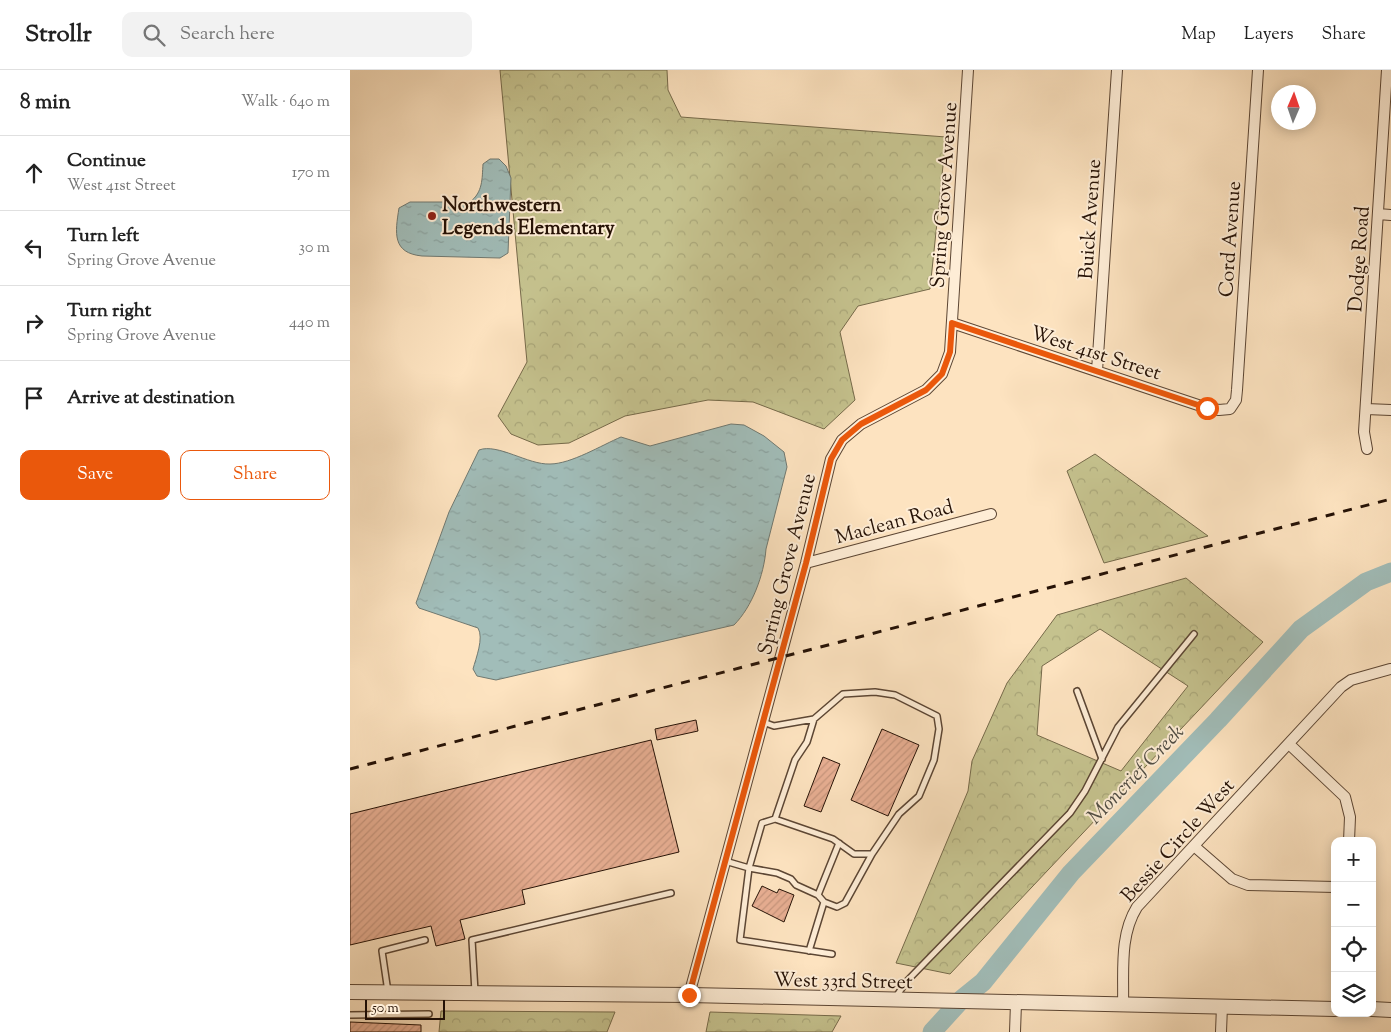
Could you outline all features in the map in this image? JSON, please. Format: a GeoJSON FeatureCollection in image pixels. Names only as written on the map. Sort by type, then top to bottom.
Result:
{"type":"FeatureCollection","features":[{"type":"Feature","properties":{"kind":"street","name":"Spring Grove Avenue"},"geometry":{"type":"LineString","coordinates":[[689,995],[806,563],[831,459],[842,440],[861,424],[926,390],[942,374],[950,352],[968,70]]}},
{"type":"Feature","properties":{"kind":"street","name":"Buick Avenue"},"geometry":{"type":"LineString","coordinates":[[1097,371],[1117,70]]}},
{"type":"Feature","properties":{"kind":"street","name":"Cord Avenue"},"geometry":{"type":"LineString","coordinates":[[1230,409],[1236,400],[1237,390],[1258,70]]}},
{"type":"Feature","properties":{"kind":"street","name":"Dodge Road"},"geometry":{"type":"LineString","coordinates":[[1367,449],[1364,432],[1388,94],[1387,70]]}},
{"type":"Feature","properties":{"kind":"street"},"geometry":{"type":"LineString","coordinates":[[1378,214],[1391,215]]}},
{"type":"Feature","properties":{"kind":"street","name":"West 41st Street"},"geometry":{"type":"LineString","coordinates":[[952,323],[1207,408],[1230,409]]}},
{"type":"Feature","properties":{"kind":"street"},"geometry":{"type":"LineString","coordinates":[[1366,408],[1391,410]]}},
{"type":"Feature","properties":{"kind":"street","name":"Maclean Road"},"geometry":{"type":"LineString","coordinates":[[806,563],[991,514]]}},
{"type":"Feature","properties":{"kind":"street","name":"Bessie Circle West"},"geometry":{"type":"LineString","coordinates":[[1123,1005],[1124,943],[1131,917],[1137,907],[1341,687],[1351,680],[1390,669]]}},
{"type":"Feature","properties":{"kind":"street"},"geometry":{"type":"LineString","coordinates":[[1289,744],[1345,798],[1350,817],[1349,837]]}},
{"type":"Feature","properties":{"kind":"street"},"geometry":{"type":"LineString","coordinates":[[1194,846],[1238,883],[1248,885],[1331,887]]}},
{"type":"Feature","properties":{"kind":"street","name":"West 33rd Street"},"geometry":{"type":"LineString","coordinates":[[350,992],[689,995],[894,1001],[1331,1008]]}},
{"type":"Feature","properties":{"kind":"street"},"geometry":{"type":"LineString","coordinates":[[1015,1032],[1016,1003]]}},
{"type":"Feature","properties":{"kind":"street"},"geometry":{"type":"LineString","coordinates":[[1221,1032],[1222,1006]]}},
{"type":"Feature","properties":{"kind":"street"},"geometry":{"type":"LineString","coordinates":[[1376,1009],[1391,1010]]}},
{"type":"Feature","properties":{"kind":"lane"},"geometry":{"type":"LineString","coordinates":[[894,1001],[906,981],[1070,813],[1102,759],[1118,727],[1194,634]]}},
{"type":"Feature","properties":{"kind":"lane"},"geometry":{"type":"LineString","coordinates":[[1077,691],[1102,759]]}},
{"type":"Feature","properties":{"kind":"lane"},"geometry":{"type":"LineString","coordinates":[[725,861],[777,873],[818,895],[824,902],[837,907],[845,903],[872,854],[899,814],[919,796],[934,760],[939,729],[937,716],[895,695],[875,692],[843,694],[814,719],[774,726],[763,722]]}},
{"type":"Feature","properties":{"kind":"lane"},"geometry":{"type":"LineString","coordinates":[[775,819],[795,760],[807,742],[814,719]]}},
{"type":"Feature","properties":{"kind":"lane"},"geometry":{"type":"LineString","coordinates":[[832,954],[740,940],[749,868],[762,823],[775,819],[839,843],[854,854],[872,854]]}},
{"type":"Feature","properties":{"kind":"lane"},"geometry":{"type":"LineString","coordinates":[[818,895],[839,843]]}},
{"type":"Feature","properties":{"kind":"lane"},"geometry":{"type":"LineString","coordinates":[[475,992],[472,940],[671,893]]}},
{"type":"Feature","properties":{"kind":"lane"},"geometry":{"type":"LineString","coordinates":[[809,951],[824,902]]}},
{"type":"Feature","properties":{"kind":"lane"},"geometry":{"type":"LineString","coordinates":[[388,993],[382,951],[425,940]]}},
{"type":"Feature","properties":{"kind":"lane"},"geometry":{"type":"LineString","coordinates":[[350,1015],[429,1014]]}},
{"type":"Feature","properties":{"kind":"green space"},"geometry":{"type":"Polygon","coordinates":[[[500,70],[667,70],[668,90],[681,117],[946,137],[930,289],[858,306],[840,332],[855,400],[824,429],[753,402],[708,400],[625,416],[569,443],[538,445],[511,434],[498,416],[527,362],[500,70]]]}},
{"type":"Feature","properties":{"kind":"green space"},"geometry":{"type":"Polygon","coordinates":[[[1095,454],[1208,536],[1104,563],[1067,471],[1095,454]]]}},
{"type":"Feature","properties":{"kind":"green space"},"geometry":{"type":"Polygon","coordinates":[[[1186,578],[1263,642],[950,974],[896,963],[968,791],[972,761],[1007,683],[1057,615],[1186,578]],[[1100,629],[1042,666],[1037,735],[1121,771],[1188,686],[1100,629]]]}},
{"type":"Feature","properties":{"kind":"green space"},"geometry":{"type":"Polygon","coordinates":[[[441,1011],[615,1012],[607,1032],[439,1032],[441,1011]]]}},
{"type":"Feature","properties":{"kind":"green space"},"geometry":{"type":"Polygon","coordinates":[[[710,1012],[841,1016],[832,1032],[706,1032],[710,1012]]]}},
{"type":"Feature","properties":{"kind":"water"},"geometry":{"type":"Polygon","coordinates":[[[490,159],[499,159],[506,166],[511,178],[508,253],[500,258],[422,256],[405,251],[400,246],[397,233],[399,208],[410,202],[470,202],[480,190],[483,164],[490,159]]]}},
{"type":"Feature","properties":{"kind":"water"},"geometry":{"type":"Polygon","coordinates":[[[731,424],[744,425],[764,436],[784,452],[787,467],[760,580],[752,600],[734,625],[496,680],[477,676],[473,669],[480,642],[478,628],[419,608],[416,603],[449,512],[479,450],[495,449],[532,461],[550,464],[577,458],[621,437],[650,446],[731,424]]]}},
{"type":"Feature","properties":{"kind":"building"},"geometry":{"type":"Polygon","coordinates":[[[696,720],[698,731],[657,740],[655,729],[696,720]]]}},
{"type":"Feature","properties":{"kind":"building"},"geometry":{"type":"Polygon","coordinates":[[[882,729],[919,745],[888,816],[851,800],[882,729]]]}},
{"type":"Feature","properties":{"kind":"building"},"geometry":{"type":"Polygon","coordinates":[[[651,740],[679,852],[522,890],[525,904],[460,920],[465,939],[436,946],[431,926],[350,945],[350,814],[651,740]]]}},
{"type":"Feature","properties":{"kind":"building"},"geometry":{"type":"Polygon","coordinates":[[[823,757],[840,764],[821,812],[804,806],[823,757]]]}},
{"type":"Feature","properties":{"kind":"building"},"geometry":{"type":"Polygon","coordinates":[[[762,886],[777,893],[779,889],[794,895],[784,922],[752,906],[762,886]]]}},
{"type":"Feature","properties":{"kind":"building"},"geometry":{"type":"Polygon","coordinates":[[[350,1022],[421,1025],[421,1032],[350,1032],[350,1022]]]}},
{"type":"Feature","properties":{"kind":"waterway","name":"Moncrief Creek"},"geometry":{"type":"LineString","coordinates":[[932,1032],[962,999],[983,982],[1071,873],[1218,720],[1301,629],[1366,582],[1391,572]]}},
{"type":"Feature","properties":{"kind":"railway"},"geometry":{"type":"LineString","coordinates":[[350,769],[1391,499]]}},
{"type":"Feature","properties":{"kind":"place","name":"Northwestern Legends Elementary"},"geometry":{"type":"Point","coordinates":[432,216]}},
{"type":"Feature","properties":{"kind":"route"},"geometry":{"type":"LineString","coordinates":[[689,995],[806,563],[831,459],[842,440],[861,424],[926,390],[942,374],[950,352],[952,323],[1207,408]]}}]}
